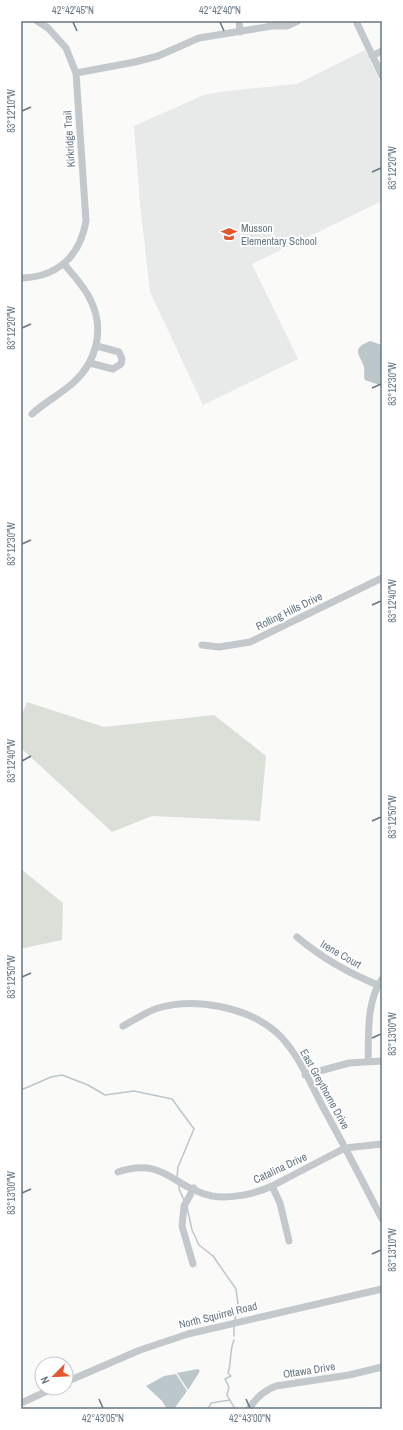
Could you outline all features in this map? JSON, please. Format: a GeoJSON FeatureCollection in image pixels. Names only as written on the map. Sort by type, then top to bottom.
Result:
{"type":"FeatureCollection","features":[{"type":"Feature","properties":{"kind":"street","name":"Kirkridge Trail"},"geometry":{"type":"LineString","coordinates":[[37,21],[48,28],[66,48],[76,73],[86,221],[81,241],[64,264]]}},
{"type":"Feature","properties":{"kind":"street"},"geometry":{"type":"LineString","coordinates":[[239,21],[240,32]]}},
{"type":"Feature","properties":{"kind":"street"},"geometry":{"type":"LineString","coordinates":[[256,21],[258,29]]}},
{"type":"Feature","properties":{"kind":"street"},"geometry":{"type":"LineString","coordinates":[[76,73],[135,62],[158,56],[199,38],[258,29],[275,24],[288,26],[298,21]]}},
{"type":"Feature","properties":{"kind":"street"},"geometry":{"type":"LineString","coordinates":[[356,21],[382,76]]}},
{"type":"Feature","properties":{"kind":"street"},"geometry":{"type":"LineString","coordinates":[[372,56],[382,50]]}},
{"type":"Feature","properties":{"kind":"street"},"geometry":{"type":"LineString","coordinates":[[21,278],[36,277],[64,264],[92,303],[96,314],[98,329],[97,346],[90,363],[72,384],[44,402],[32,414]]}},
{"type":"Feature","properties":{"kind":"street"},"geometry":{"type":"LineString","coordinates":[[90,363],[113,369],[121,364],[122,359],[119,352],[97,346]]}},
{"type":"Feature","properties":{"kind":"street","name":"Rolling Hills Drive"},"geometry":{"type":"LineString","coordinates":[[202,645],[219,647],[250,642],[382,578]]}},
{"type":"Feature","properties":{"kind":"street","name":"Irene Court"},"geometry":{"type":"LineString","coordinates":[[297,937],[316,954],[348,972],[380,982]]}},
{"type":"Feature","properties":{"kind":"street"},"geometry":{"type":"LineString","coordinates":[[368,1061],[370,1015],[380,982]]}},
{"type":"Feature","properties":{"kind":"street","name":"East Greythorne Drive"},"geometry":{"type":"LineString","coordinates":[[123,1026],[158,1008],[180,1004],[204,1004],[232,1008],[275,1032],[295,1056],[306,1075],[382,1219]]}},
{"type":"Feature","properties":{"kind":"street"},"geometry":{"type":"LineString","coordinates":[[306,1075],[349,1063],[382,1061]]}},
{"type":"Feature","properties":{"kind":"street","name":"Catalina Drive"},"geometry":{"type":"LineString","coordinates":[[118,1172],[132,1167],[149,1167],[161,1171],[212,1196],[242,1195],[262,1191],[345,1148],[382,1144]]}},
{"type":"Feature","properties":{"kind":"street"},"geometry":{"type":"LineString","coordinates":[[272,1186],[280,1203],[289,1241]]}},
{"type":"Feature","properties":{"kind":"street"},"geometry":{"type":"LineString","coordinates":[[193,1264],[182,1226],[184,1206],[194,1188]]}},
{"type":"Feature","properties":{"kind":"street","name":"North Squirrel Road"},"geometry":{"type":"LineString","coordinates":[[74,1379],[140,1350],[188,1334],[382,1289]]}},
{"type":"Feature","properties":{"kind":"street","name":"Ottawa Drive"},"geometry":{"type":"LineString","coordinates":[[248,1409],[252,1403],[269,1388],[349,1375],[382,1367]]}},
{"type":"Feature","properties":{"kind":"street"},"geometry":{"type":"LineString","coordinates":[[21,1404],[38,1396]]}},
{"type":"Feature","properties":{"kind":"shaded area","name":"Musson Elementary School"},"geometry":{"type":"Polygon","coordinates":[[[365,50],[382,85],[382,201],[252,264],[298,359],[203,405],[150,292],[140,204],[134,126],[204,95],[227,91],[297,84],[365,50]]]}},
{"type":"Feature","properties":{"kind":"shaded area"},"geometry":{"type":"Polygon","coordinates":[[[370,341],[382,345],[382,386],[365,380],[364,378],[364,367],[358,349],[360,346],[370,341]]]}},
{"type":"Feature","properties":{"kind":"shaded area"},"geometry":{"type":"Polygon","coordinates":[[[27,702],[104,727],[214,715],[266,756],[260,821],[152,816],[112,832],[21,748],[21,717],[27,702]]]}},
{"type":"Feature","properties":{"kind":"shaded area"},"geometry":{"type":"Polygon","coordinates":[[[21,869],[63,903],[62,940],[24,948],[21,947],[21,869]]]}},
{"type":"Feature","properties":{"kind":"shaded area"},"geometry":{"type":"Polygon","coordinates":[[[198,1369],[200,1371],[188,1390],[177,1373],[198,1369]]]}},
{"type":"Feature","properties":{"kind":"shaded area"},"geometry":{"type":"Polygon","coordinates":[[[176,1374],[187,1391],[174,1409],[167,1409],[162,1401],[146,1386],[164,1376],[176,1374]]]}},
{"type":"Feature","properties":{"kind":"waterway"},"geometry":{"type":"LineString","coordinates":[[21,1090],[51,1077],[62,1075],[88,1085],[105,1095],[134,1091],[172,1099],[194,1129],[178,1167],[177,1177]]}},
{"type":"Feature","properties":{"kind":"waterway"},"geometry":{"type":"LineString","coordinates":[[179,1185],[179,1189],[184,1200]]}},
{"type":"Feature","properties":{"kind":"waterway"},"geometry":{"type":"LineString","coordinates":[[187,1207],[192,1230],[199,1245],[213,1256],[236,1289],[238,1304],[235,1320]]}},
{"type":"Feature","properties":{"kind":"waterway"},"geometry":{"type":"LineString","coordinates":[[234,1326],[234,1336]]}},
{"type":"Feature","properties":{"kind":"waterway"},"geometry":{"type":"LineString","coordinates":[[234,1340],[228,1373],[231,1376],[225,1379],[229,1387],[227,1395],[235,1409]]}},
{"type":"Feature","properties":{"kind":"waterway"},"geometry":{"type":"LineString","coordinates":[[208,1409],[211,1403],[230,1400]]}},
{"type":"Feature","properties":{"kind":"place","name":"Musson Elementary School"},"geometry":{"type":"Point","coordinates":[229,234]}}]}
